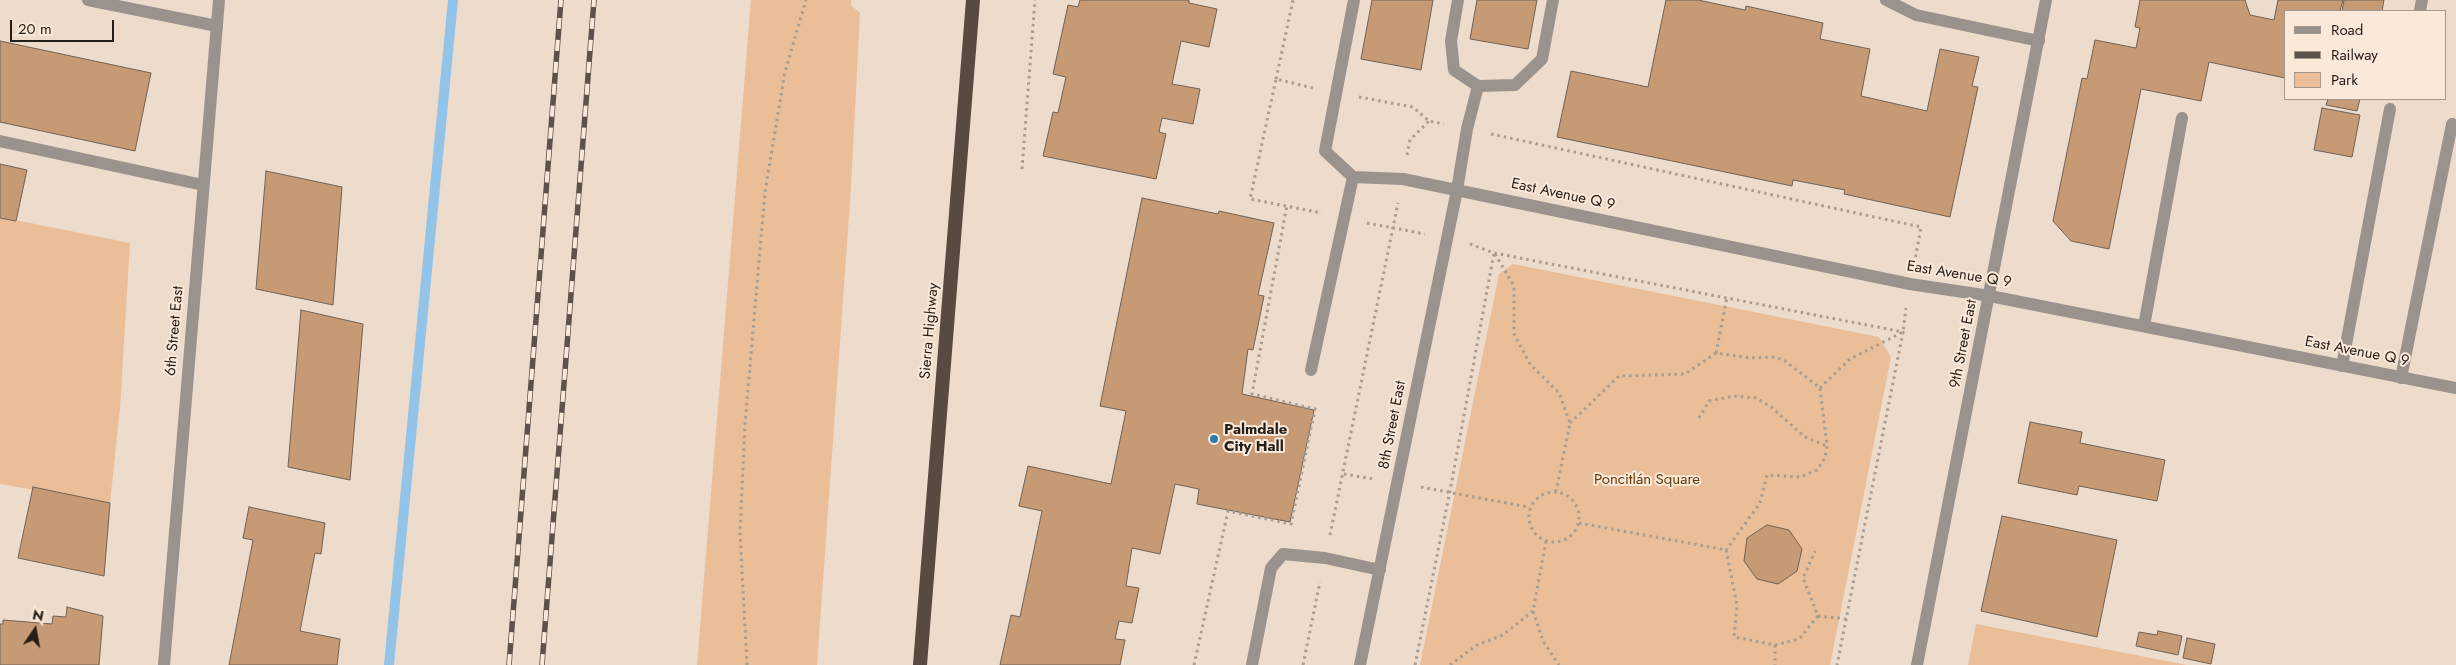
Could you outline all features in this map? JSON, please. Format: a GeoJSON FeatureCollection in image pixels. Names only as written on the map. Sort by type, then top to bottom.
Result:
{"type":"FeatureCollection","features":[{"type":"Feature","properties":{"kind":"highway","name":"Sierra Highway"},"geometry":{"type":"LineString","coordinates":[[920,665],[972,2]]}},
{"type":"Feature","properties":{"kind":"street"},"geometry":{"type":"LineString","coordinates":[[88,0],[216,26]]}},
{"type":"Feature","properties":{"kind":"street","name":"6th Street East"},"geometry":{"type":"LineString","coordinates":[[164,665],[219,0]]}},
{"type":"Feature","properties":{"kind":"street"},"geometry":{"type":"LineString","coordinates":[[1311,370],[1354,177],[1325,151],[1354,0]]}},
{"type":"Feature","properties":{"kind":"street"},"geometry":{"type":"LineString","coordinates":[[1458,0],[1450,41],[1454,70],[1478,86],[1515,85],[1542,59],[1553,0]]}},
{"type":"Feature","properties":{"kind":"street"},"geometry":{"type":"LineString","coordinates":[[1886,0],[1916,15],[2039,41]]}},
{"type":"Feature","properties":{"kind":"street","name":"9th Street East"},"geometry":{"type":"LineString","coordinates":[[1917,665],[2046,0]]}},
{"type":"Feature","properties":{"kind":"street","name":"8th Street East"},"geometry":{"type":"LineString","coordinates":[[1360,665],[1478,86]]}},
{"type":"Feature","properties":{"kind":"street"},"geometry":{"type":"LineString","coordinates":[[2342,366],[2390,109]]}},
{"type":"Feature","properties":{"kind":"street"},"geometry":{"type":"LineString","coordinates":[[2144,326],[2182,118]]}},
{"type":"Feature","properties":{"kind":"street"},"geometry":{"type":"LineString","coordinates":[[2402,378],[2452,124]]}},
{"type":"Feature","properties":{"kind":"street"},"geometry":{"type":"LineString","coordinates":[[0,141],[203,185]]}},
{"type":"Feature","properties":{"kind":"street","name":"East Avenue Q 9"},"geometry":{"type":"LineString","coordinates":[[1354,177],[1403,179],[1910,284],[1990,296],[2456,388]]}},
{"type":"Feature","properties":{"kind":"street"},"geometry":{"type":"LineString","coordinates":[[1252,665],[1271,568],[1283,554],[1324,558],[1380,570]]}},
{"type":"Feature","properties":{"kind":"path"},"geometry":{"type":"LineString","coordinates":[[746,665],[740,533],[745,424],[764,212],[786,72],[806,0]]}},
{"type":"Feature","properties":{"kind":"path"},"geometry":{"type":"LineString","coordinates":[[1022,169],[1035,0]]}},
{"type":"Feature","properties":{"kind":"path"},"geometry":{"type":"LineString","coordinates":[[1276,80],[1293,0]]}},
{"type":"Feature","properties":{"kind":"path"},"geometry":{"type":"LineString","coordinates":[[1303,665],[1324,558],[1344,474],[1410,140],[1429,121],[1921,226],[1903,332],[1838,665]]}},
{"type":"Feature","properties":{"kind":"path"},"geometry":{"type":"LineString","coordinates":[[1194,665],[1228,512],[1291,524],[1315,409],[1252,394],[1287,205]]}},
{"type":"Feature","properties":{"kind":"path"},"geometry":{"type":"LineString","coordinates":[[1494,253],[1903,332]]}},
{"type":"Feature","properties":{"kind":"path"},"geometry":{"type":"LineString","coordinates":[[1494,253],[1514,286],[1514,334],[1530,364],[1559,393],[1570,423],[1556,491]]}},
{"type":"Feature","properties":{"kind":"path"},"geometry":{"type":"LineString","coordinates":[[1415,665],[1450,491],[1494,253]]}},
{"type":"Feature","properties":{"kind":"path"},"geometry":{"type":"LineString","coordinates":[[1716,353],[1727,297]]}},
{"type":"Feature","properties":{"kind":"path"},"geometry":{"type":"LineString","coordinates":[[1820,388],[1850,359],[1903,332]]}},
{"type":"Feature","properties":{"kind":"path"},"geometry":{"type":"LineString","coordinates":[[1570,423],[1619,376],[1685,374],[1716,353],[1750,358],[1775,357],[1785,361],[1820,388],[1827,446],[1825,458],[1817,470],[1800,477],[1767,475],[1760,503],[1726,550],[1737,605],[1734,637],[1775,645],[1799,639],[1818,616]]}},
{"type":"Feature","properties":{"kind":"path"},"geometry":{"type":"LineString","coordinates":[[1699,418],[1709,401],[1734,396],[1756,398],[1771,407],[1805,437],[1827,446]]}},
{"type":"Feature","properties":{"kind":"path"},"geometry":{"type":"LineString","coordinates":[[1450,491],[1528,507]]}},
{"type":"Feature","properties":{"kind":"path"},"geometry":{"type":"LineString","coordinates":[[1556,491],[1572,499],[1579,514],[1576,530],[1563,541],[1546,542],[1534,534],[1530,528],[1528,507],[1538,497],[1556,491]]}},
{"type":"Feature","properties":{"kind":"path"},"geometry":{"type":"LineString","coordinates":[[1578,523],[1726,550]]}},
{"type":"Feature","properties":{"kind":"path"},"geometry":{"type":"LineString","coordinates":[[1546,542],[1533,611],[1543,641],[1559,665]]}},
{"type":"Feature","properties":{"kind":"path"},"geometry":{"type":"LineString","coordinates":[[1815,551],[1804,578],[1818,616]]}},
{"type":"Feature","properties":{"kind":"path"},"geometry":{"type":"LineString","coordinates":[[1450,665],[1477,644],[1502,635],[1533,611]]}},
{"type":"Feature","properties":{"kind":"path"},"geometry":{"type":"LineString","coordinates":[[1818,616],[1846,619]]}},
{"type":"Feature","properties":{"kind":"path"},"geometry":{"type":"LineString","coordinates":[[1775,645],[1775,665]]}},
{"type":"Feature","properties":{"kind":"green space"},"geometry":{"type":"Polygon","coordinates":[[[751,0],[851,0],[851,5],[860,13],[851,187],[817,665],[697,665],[751,0]]]}},
{"type":"Feature","properties":{"kind":"green space"},"geometry":{"type":"Polygon","coordinates":[[[0,217],[130,243],[120,408],[110,503],[0,484],[0,217]]]}},
{"type":"Feature","properties":{"kind":"green space","name":"Poncitlán Square"},"geometry":{"type":"Polygon","coordinates":[[[1513,264],[1879,337],[1891,357],[1830,665],[1420,665],[1499,274],[1513,264]]]}},
{"type":"Feature","properties":{"kind":"green space"},"geometry":{"type":"Polygon","coordinates":[[[1976,624],[2187,665],[1968,665],[1976,624]]]}},
{"type":"Feature","properties":{"kind":"building"},"geometry":{"type":"Polygon","coordinates":[[[1080,0],[1189,0],[1189,3],[1217,9],[1209,47],[1181,41],[1172,84],[1200,89],[1193,124],[1162,118],[1159,132],[1166,134],[1156,179],[1043,156],[1053,112],[1058,113],[1066,77],[1053,74],[1068,5],[1078,7],[1080,0]]]}},
{"type":"Feature","properties":{"kind":"building"},"geometry":{"type":"Polygon","coordinates":[[[1372,0],[1433,0],[1421,70],[1361,59],[1372,0]]]}},
{"type":"Feature","properties":{"kind":"building"},"geometry":{"type":"Polygon","coordinates":[[[1477,0],[1537,0],[1528,49],[1470,39],[1477,0]]]}},
{"type":"Feature","properties":{"kind":"building"},"geometry":{"type":"Polygon","coordinates":[[[1666,0],[1698,0],[1745,10],[1746,6],[1823,23],[1820,39],[1870,49],[1861,96],[1927,111],[1940,49],[1979,57],[1972,86],[1978,87],[1950,217],[1844,194],[1845,190],[1793,180],[1792,186],[1557,137],[1571,71],[1648,87],[1666,0]]]}},
{"type":"Feature","properties":{"kind":"building"},"geometry":{"type":"Polygon","coordinates":[[[2140,0],[2245,0],[2250,15],[2274,20],[2278,0],[2343,0],[2340,10],[2284,10],[2284,78],[2209,62],[2201,101],[2141,89],[2109,249],[2071,241],[2053,221],[2082,78],[2087,79],[2095,40],[2136,48],[2140,28],[2135,27],[2140,0]]]}},
{"type":"Feature","properties":{"kind":"building"},"geometry":{"type":"Polygon","coordinates":[[[2344,0],[2384,0],[2382,10],[2342,10],[2344,0]]]}},
{"type":"Feature","properties":{"kind":"building"},"geometry":{"type":"Polygon","coordinates":[[[0,41],[151,73],[135,151],[0,122],[0,41]]]}},
{"type":"Feature","properties":{"kind":"building"},"geometry":{"type":"Polygon","coordinates":[[[2328,100],[2360,100],[2357,111],[2326,105],[2328,100]]]}},
{"type":"Feature","properties":{"kind":"building"},"geometry":{"type":"Polygon","coordinates":[[[2322,108],[2360,115],[2352,157],[2314,150],[2322,108]]]}},
{"type":"Feature","properties":{"kind":"building"},"geometry":{"type":"Polygon","coordinates":[[[0,164],[27,170],[16,221],[0,218],[0,164]]]}},
{"type":"Feature","properties":{"kind":"building"},"geometry":{"type":"Polygon","coordinates":[[[266,171],[342,187],[333,305],[256,289],[266,171]]]}},
{"type":"Feature","properties":{"kind":"building","name":"Palmdale City Hall"},"geometry":{"type":"Polygon","coordinates":[[[1142,198],[1218,214],[1219,211],[1274,223],[1258,295],[1264,296],[1253,350],[1248,349],[1242,394],[1314,410],[1290,522],[1197,504],[1199,489],[1175,484],[1160,554],[1132,548],[1126,586],[1139,588],[1132,623],[1119,621],[1115,639],[1125,640],[1120,665],[1000,665],[1011,615],[1020,617],[1042,511],[1019,506],[1028,466],[1111,484],[1126,411],[1100,406],[1142,198]]]}},
{"type":"Feature","properties":{"kind":"building"},"geometry":{"type":"Polygon","coordinates":[[[301,310],[363,324],[350,480],[288,467],[301,310]]]}},
{"type":"Feature","properties":{"kind":"building"},"geometry":{"type":"Polygon","coordinates":[[[2030,422],[2082,432],[2080,443],[2165,460],[2157,501],[2079,486],[2077,495],[2018,483],[2030,422]]]}},
{"type":"Feature","properties":{"kind":"building"},"geometry":{"type":"Polygon","coordinates":[[[33,487],[110,503],[104,576],[18,558],[33,487]]]}},
{"type":"Feature","properties":{"kind":"building"},"geometry":{"type":"Polygon","coordinates":[[[249,507],[325,523],[321,554],[315,553],[300,631],[340,639],[337,665],[229,665],[253,540],[243,538],[249,507]]]}},
{"type":"Feature","properties":{"kind":"building"},"geometry":{"type":"Polygon","coordinates":[[[2002,516],[2117,540],[2097,637],[1981,611],[2002,516]]]}},
{"type":"Feature","properties":{"kind":"building"},"geometry":{"type":"Polygon","coordinates":[[[1767,525],[1789,530],[1802,549],[1797,571],[1778,584],[1757,579],[1744,561],[1747,538],[1767,525]]]}},
{"type":"Feature","properties":{"kind":"building"},"geometry":{"type":"Polygon","coordinates":[[[67,607],[103,616],[99,665],[0,665],[0,624],[3,624],[3,620],[52,624],[53,616],[66,617],[67,607]]]}},
{"type":"Feature","properties":{"kind":"building"},"geometry":{"type":"Polygon","coordinates":[[[2158,631],[2182,636],[2178,655],[2136,646],[2139,632],[2157,635],[2158,631]]]}},
{"type":"Feature","properties":{"kind":"building"},"geometry":{"type":"Polygon","coordinates":[[[2187,638],[2215,644],[2211,664],[2183,658],[2187,638]]]}},
{"type":"Feature","properties":{"kind":"waterway"},"geometry":{"type":"LineString","coordinates":[[389,665],[453,0]]}},
{"type":"Feature","properties":{"kind":"railway"},"geometry":{"type":"LineString","coordinates":[[509,665],[561,0]]}},
{"type":"Feature","properties":{"kind":"railway"},"geometry":{"type":"LineString","coordinates":[[542,665],[594,0]]}},
{"type":"Feature","properties":{"kind":"place","name":"Palmdale City Hall"},"geometry":{"type":"Point","coordinates":[1214,439]}}]}
